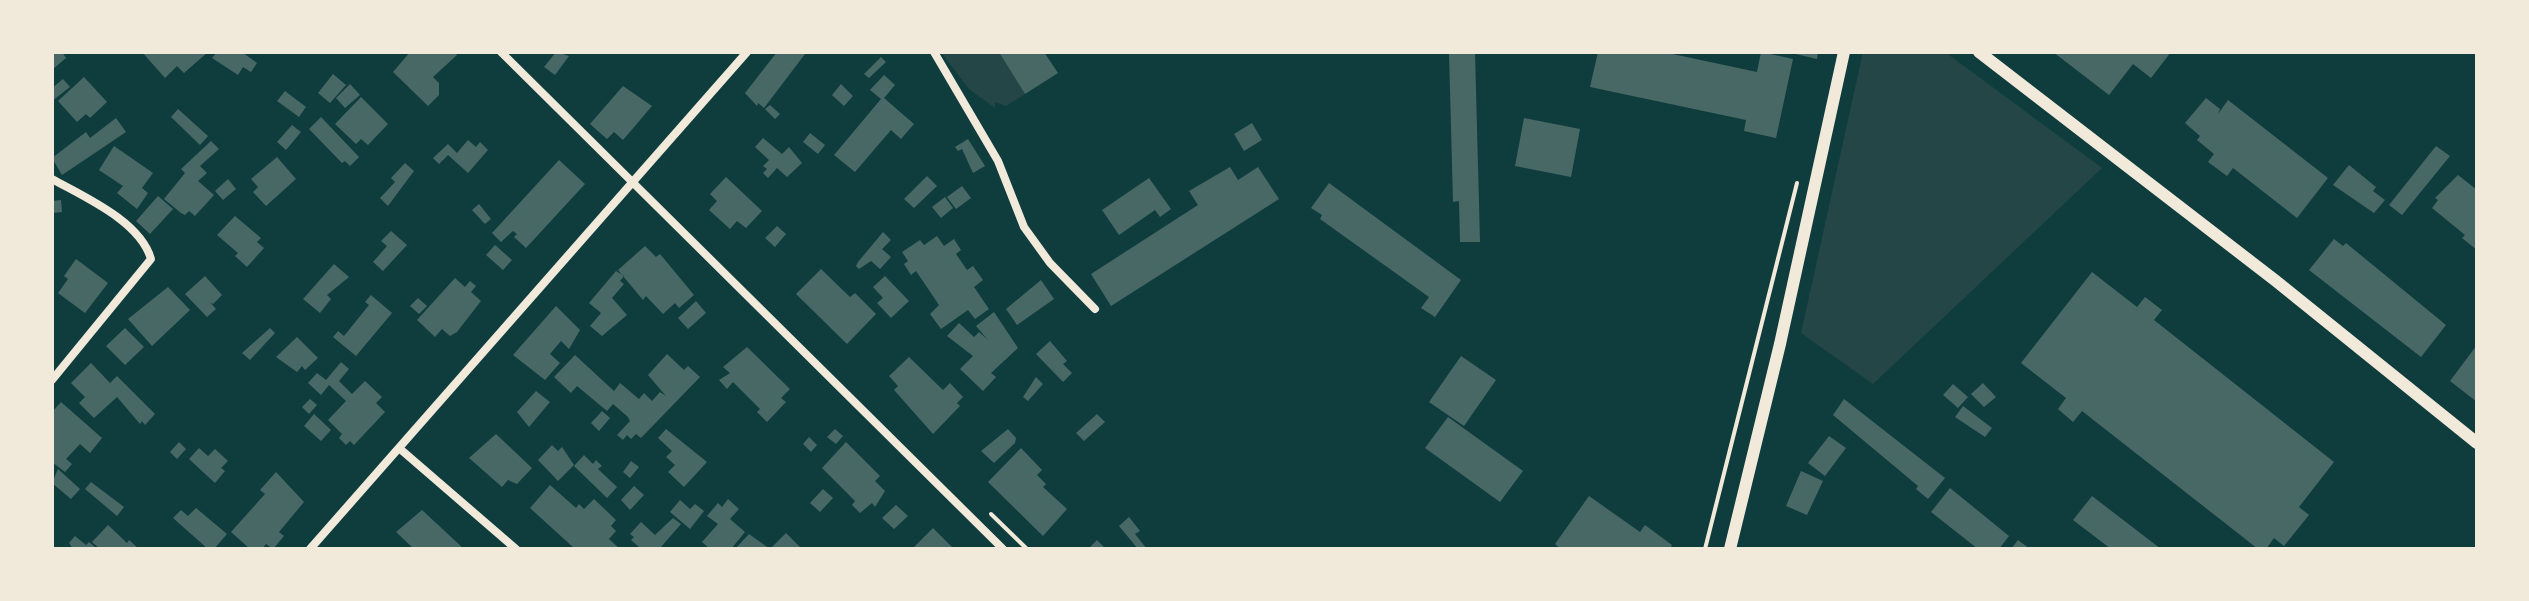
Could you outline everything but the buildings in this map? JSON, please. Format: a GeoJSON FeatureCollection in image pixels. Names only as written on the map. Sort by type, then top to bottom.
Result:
{"type":"FeatureCollection","features":[{"type":"Feature","properties":{"kind":"street"},"geometry":{"type":"LineString","coordinates":[[501,52],[1003,549]]}},
{"type":"Feature","properties":{"kind":"street"},"geometry":{"type":"LineString","coordinates":[[310,549],[747,52]]}},
{"type":"Feature","properties":{"kind":"street"},"geometry":{"type":"LineString","coordinates":[[934,52],[998,161],[1024,227],[1050,263],[1095,309]]}},
{"type":"Feature","properties":{"kind":"street"},"geometry":{"type":"LineString","coordinates":[[1730,549],[1780,344],[1844,52]]}},
{"type":"Feature","properties":{"kind":"street"},"geometry":{"type":"LineString","coordinates":[[1979,52],[2276,281],[2477,443]]}},
{"type":"Feature","properties":{"kind":"street"},"geometry":{"type":"LineString","coordinates":[[52,179],[122,222],[147,245],[151,259],[52,380]]}},
{"type":"Feature","properties":{"kind":"street"},"geometry":{"type":"LineString","coordinates":[[399,448],[516,549]]}},
{"type":"Feature","properties":{"kind":"path"},"geometry":{"type":"LineString","coordinates":[[1705,549],[1798,176]]}},
{"type":"Feature","properties":{"kind":"shaded area"},"geometry":{"type":"Polygon","coordinates":[[[941,52],[1000,52],[1025,94],[1006,106],[995,102],[995,108],[969,89],[941,52]]]}},
{"type":"Feature","properties":{"kind":"shaded area"},"geometry":{"type":"Polygon","coordinates":[[[1863,52],[1945,52],[2102,168],[1873,384],[1801,333],[1863,52]]]}}]}
